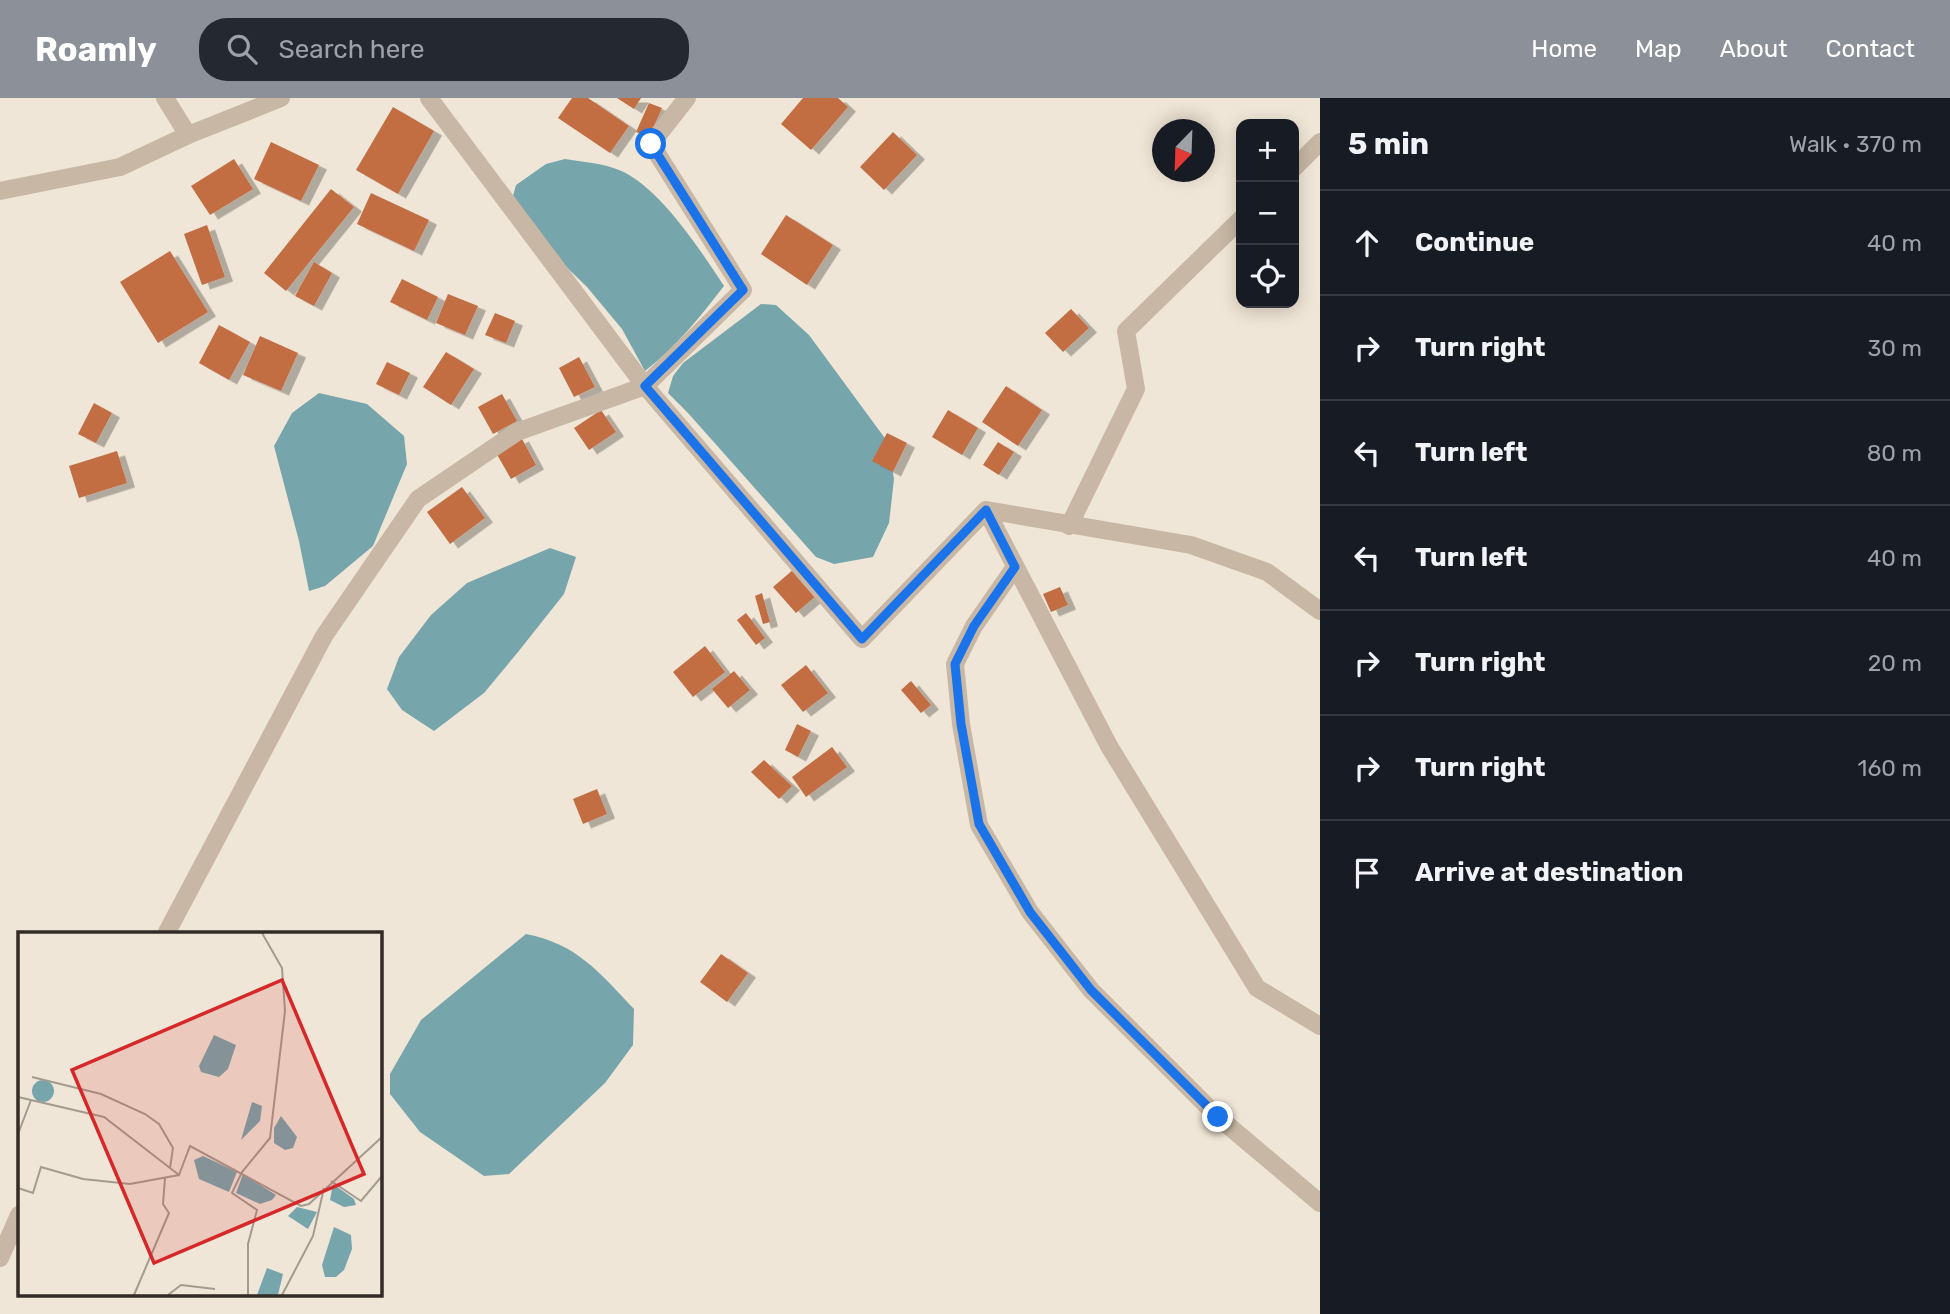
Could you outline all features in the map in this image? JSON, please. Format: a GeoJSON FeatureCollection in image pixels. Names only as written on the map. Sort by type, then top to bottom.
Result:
{"type":"FeatureCollection","features":[{"type":"Feature","properties":{"kind":"street"},"geometry":{"type":"LineString","coordinates":[[165,98],[188,135]]}},
{"type":"Feature","properties":{"kind":"street"},"geometry":{"type":"LineString","coordinates":[[244,114],[255,98]]}},
{"type":"Feature","properties":{"kind":"street"},"geometry":{"type":"LineString","coordinates":[[0,191],[121,167],[188,135],[281,98]]}},
{"type":"Feature","properties":{"kind":"street"},"geometry":{"type":"LineString","coordinates":[[429,98],[645,386],[862,639],[986,510]]}},
{"type":"Feature","properties":{"kind":"street"},"geometry":{"type":"LineString","coordinates":[[167,932],[324,636],[418,499],[517,432],[645,386],[743,290],[651,144],[687,98]]}},
{"type":"Feature","properties":{"kind":"street"},"geometry":{"type":"LineString","coordinates":[[1299,163],[1320,142]]}},
{"type":"Feature","properties":{"kind":"street"},"geometry":{"type":"LineString","coordinates":[[1069,526],[1136,389],[1126,331],[1236,224]]}},
{"type":"Feature","properties":{"kind":"street"},"geometry":{"type":"LineString","coordinates":[[986,510],[1191,545],[1267,572],[1320,611]]}},
{"type":"Feature","properties":{"kind":"street"},"geometry":{"type":"LineString","coordinates":[[986,510],[1109,746],[1257,988],[1320,1026]]}},
{"type":"Feature","properties":{"kind":"street"},"geometry":{"type":"LineString","coordinates":[[1015,567],[974,626],[955,664],[961,724],[979,824],[1030,912],[1091,990],[1218,1117],[1320,1203]]}},
{"type":"Feature","properties":{"kind":"street"},"geometry":{"type":"LineString","coordinates":[[0,1258],[18,1217]]}},
{"type":"Feature","properties":{"kind":"water"},"geometry":{"type":"Polygon","coordinates":[[[565,159],[599,164],[634,178],[678,221],[724,286],[677,342],[645,371],[622,329],[587,287],[546,247],[513,196],[516,185],[546,164],[565,159]]]}},
{"type":"Feature","properties":{"kind":"water"},"geometry":{"type":"Polygon","coordinates":[[[761,304],[776,305],[809,335],[887,441],[894,479],[889,523],[873,557],[834,564],[816,557],[668,393],[673,376],[683,363],[761,304]]]}},
{"type":"Feature","properties":{"kind":"water"},"geometry":{"type":"Polygon","coordinates":[[[319,393],[367,404],[404,436],[407,464],[373,546],[325,586],[309,591],[274,446],[292,413],[319,393]]]}},
{"type":"Feature","properties":{"kind":"water"},"geometry":{"type":"Polygon","coordinates":[[[550,548],[576,557],[564,594],[484,693],[434,731],[402,710],[387,689],[399,657],[431,615],[467,583],[550,548]]]}},
{"type":"Feature","properties":{"kind":"water"},"geometry":{"type":"Polygon","coordinates":[[[526,934],[573,952],[610,983],[634,1009],[633,1045],[605,1083],[509,1174],[484,1176],[420,1132],[390,1094],[390,1074],[421,1020],[526,934]]]}},
{"type":"Feature","properties":{"kind":"building"},"geometry":{"type":"Polygon","coordinates":[[[572,98],[588,98],[629,126],[610,153],[558,118],[572,98]]]}},
{"type":"Feature","properties":{"kind":"building"},"geometry":{"type":"Polygon","coordinates":[[[617,98],[641,98],[634,109],[617,98]]]}},
{"type":"Feature","properties":{"kind":"building"},"geometry":{"type":"Polygon","coordinates":[[[803,98],[838,98],[848,107],[811,150],[781,124],[803,98]]]}},
{"type":"Feature","properties":{"kind":"building"},"geometry":{"type":"Polygon","coordinates":[[[649,103],[662,108],[649,137],[636,132],[649,103]]]}},
{"type":"Feature","properties":{"kind":"building"},"geometry":{"type":"Polygon","coordinates":[[[393,107],[434,131],[398,194],[356,170],[393,107]]]}},
{"type":"Feature","properties":{"kind":"building"},"geometry":{"type":"Polygon","coordinates":[[[893,132],[917,155],[884,190],[860,167],[893,132]]]}},
{"type":"Feature","properties":{"kind":"building"},"geometry":{"type":"Polygon","coordinates":[[[271,142],[319,165],[301,201],[254,179],[271,142]]]}},
{"type":"Feature","properties":{"kind":"building"},"geometry":{"type":"Polygon","coordinates":[[[234,159],[253,189],[210,215],[191,186],[234,159]]]}},
{"type":"Feature","properties":{"kind":"building"},"geometry":{"type":"Polygon","coordinates":[[[331,189],[354,207],[286,291],[264,273],[331,189]]]}},
{"type":"Feature","properties":{"kind":"building"},"geometry":{"type":"Polygon","coordinates":[[[371,193],[429,220],[414,251],[357,224],[371,193]]]}},
{"type":"Feature","properties":{"kind":"building"},"geometry":{"type":"Polygon","coordinates":[[[786,215],[833,245],[807,285],[761,254],[786,215]]]}},
{"type":"Feature","properties":{"kind":"building"},"geometry":{"type":"Polygon","coordinates":[[[207,225],[225,277],[202,285],[184,234],[207,225]]]}},
{"type":"Feature","properties":{"kind":"building"},"geometry":{"type":"Polygon","coordinates":[[[170,251],[208,312],[158,343],[120,282],[170,251]]]}},
{"type":"Feature","properties":{"kind":"building"},"geometry":{"type":"Polygon","coordinates":[[[314,262],[332,273],[314,306],[295,296],[314,262]]]}},
{"type":"Feature","properties":{"kind":"building"},"geometry":{"type":"Polygon","coordinates":[[[402,279],[438,297],[427,320],[390,302],[402,279]]]}},
{"type":"Feature","properties":{"kind":"building"},"geometry":{"type":"Polygon","coordinates":[[[448,294],[478,306],[465,335],[436,323],[448,294]]]}},
{"type":"Feature","properties":{"kind":"building"},"geometry":{"type":"Polygon","coordinates":[[[1071,309],[1089,328],[1063,352],[1045,333],[1071,309]]]}},
{"type":"Feature","properties":{"kind":"building"},"geometry":{"type":"Polygon","coordinates":[[[495,313],[515,321],[506,343],[485,335],[495,313]]]}},
{"type":"Feature","properties":{"kind":"building"},"geometry":{"type":"Polygon","coordinates":[[[219,325],[250,342],[229,380],[199,363],[219,325]]]}},
{"type":"Feature","properties":{"kind":"building"},"geometry":{"type":"Polygon","coordinates":[[[260,336],[298,353],[281,391],[243,375],[260,336]]]}},
{"type":"Feature","properties":{"kind":"building"},"geometry":{"type":"Polygon","coordinates":[[[446,352],[474,369],[451,405],[423,387],[446,352]]]}},
{"type":"Feature","properties":{"kind":"building"},"geometry":{"type":"Polygon","coordinates":[[[579,357],[595,387],[574,397],[559,368],[579,357]]]}},
{"type":"Feature","properties":{"kind":"building"},"geometry":{"type":"Polygon","coordinates":[[[387,362],[410,373],[399,395],[376,384],[387,362]]]}},
{"type":"Feature","properties":{"kind":"building"},"geometry":{"type":"Polygon","coordinates":[[[1006,386],[1042,410],[1018,446],[982,422],[1006,386]]]}},
{"type":"Feature","properties":{"kind":"building"},"geometry":{"type":"Polygon","coordinates":[[[502,394],[517,421],[493,434],[478,407],[502,394]]]}},
{"type":"Feature","properties":{"kind":"building"},"geometry":{"type":"Polygon","coordinates":[[[94,403],[112,413],[96,443],[78,434],[94,403]]]}},
{"type":"Feature","properties":{"kind":"building"},"geometry":{"type":"Polygon","coordinates":[[[601,410],[616,432],[589,450],[574,428],[601,410]]]}},
{"type":"Feature","properties":{"kind":"building"},"geometry":{"type":"Polygon","coordinates":[[[948,410],[978,428],[962,455],[932,437],[948,410]]]}},
{"type":"Feature","properties":{"kind":"building"},"geometry":{"type":"Polygon","coordinates":[[[887,433],[907,443],[893,472],[872,461],[887,433]]]}},
{"type":"Feature","properties":{"kind":"building"},"geometry":{"type":"Polygon","coordinates":[[[521,437],[536,465],[511,479],[495,451],[521,437]]]}},
{"type":"Feature","properties":{"kind":"building"},"geometry":{"type":"Polygon","coordinates":[[[998,442],[1014,452],[999,475],[983,465],[998,442]]]}},
{"type":"Feature","properties":{"kind":"building"},"geometry":{"type":"Polygon","coordinates":[[[117,451],[127,483],[79,498],[69,466],[117,451]]]}},
{"type":"Feature","properties":{"kind":"building"},"geometry":{"type":"Polygon","coordinates":[[[462,487],[485,518],[450,544],[427,512],[462,487]]]}},
{"type":"Feature","properties":{"kind":"building"},"geometry":{"type":"Polygon","coordinates":[[[794,569],[817,595],[796,613],[773,587],[794,569]]]}},
{"type":"Feature","properties":{"kind":"building"},"geometry":{"type":"Polygon","coordinates":[[[1060,587],[1068,605],[1051,612],[1043,594],[1060,587]]]}},
{"type":"Feature","properties":{"kind":"building"},"geometry":{"type":"Polygon","coordinates":[[[762,593],[770,622],[763,624],[755,596],[762,593]]]}},
{"type":"Feature","properties":{"kind":"building"},"geometry":{"type":"Polygon","coordinates":[[[746,613],[765,638],[756,645],[737,620],[746,613]]]}},
{"type":"Feature","properties":{"kind":"building"},"geometry":{"type":"Polygon","coordinates":[[[705,646],[725,672],[693,697],[673,672],[705,646]]]}},
{"type":"Feature","properties":{"kind":"building"},"geometry":{"type":"Polygon","coordinates":[[[806,665],[828,693],[803,712],[781,685],[806,665]]]}},
{"type":"Feature","properties":{"kind":"building"},"geometry":{"type":"Polygon","coordinates":[[[734,671],[750,690],[728,708],[712,689],[734,671]]]}},
{"type":"Feature","properties":{"kind":"building"},"geometry":{"type":"Polygon","coordinates":[[[911,681],[931,705],[921,713],[901,690],[911,681]]]}},
{"type":"Feature","properties":{"kind":"building"},"geometry":{"type":"Polygon","coordinates":[[[797,724],[811,731],[798,757],[785,750],[797,724]]]}},
{"type":"Feature","properties":{"kind":"building"},"geometry":{"type":"Polygon","coordinates":[[[832,747],[847,767],[806,797],[792,777],[832,747]]]}},
{"type":"Feature","properties":{"kind":"building"},"geometry":{"type":"Polygon","coordinates":[[[764,760],[792,786],[779,799],[751,772],[764,760]]]}},
{"type":"Feature","properties":{"kind":"building"},"geometry":{"type":"Polygon","coordinates":[[[597,789],[607,814],[583,824],[573,799],[597,789]]]}},
{"type":"Feature","properties":{"kind":"building"},"geometry":{"type":"Polygon","coordinates":[[[721,954],[748,973],[727,1002],[700,982],[721,954]]]}},
{"type":"Feature","properties":{"kind":"route"},"geometry":{"type":"LineString","coordinates":[[651,144],[743,290],[645,386],[862,639],[986,510],[1015,567],[974,626],[955,664],[961,724],[979,824],[1030,912],[1091,990],[1218,1117]]}}]}
